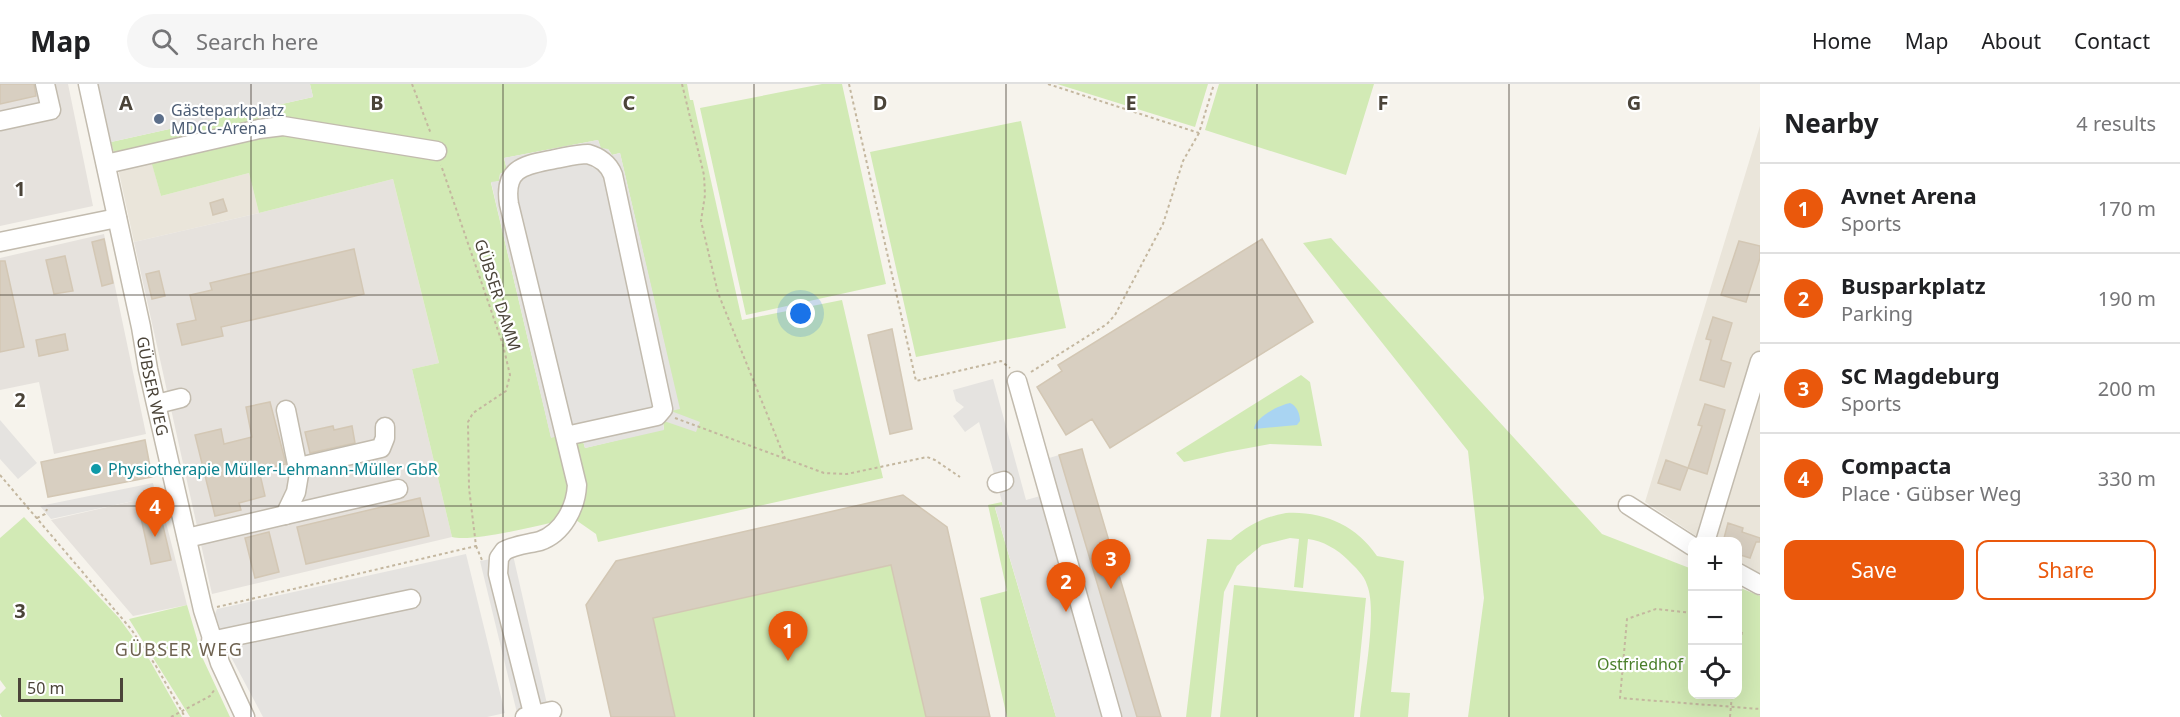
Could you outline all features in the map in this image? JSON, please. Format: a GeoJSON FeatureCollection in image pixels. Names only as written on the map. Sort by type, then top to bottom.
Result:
{"type":"FeatureCollection","features":[{"type":"Feature","properties":{"kind":"street"},"geometry":{"type":"LineString","coordinates":[[0,121],[51,110],[45,84]]}},
{"type":"Feature","properties":{"kind":"street","name":"GÜBSER WEG"},"geometry":{"type":"LineString","coordinates":[[88,84],[202,610],[211,641],[227,681],[245,717]]}},
{"type":"Feature","properties":{"kind":"street"},"geometry":{"type":"LineString","coordinates":[[106,164],[259,129],[283,126],[437,151]]}},
{"type":"Feature","properties":{"kind":"street"},"geometry":{"type":"LineString","coordinates":[[552,711],[531,716],[497,567],[504,551],[546,538],[558,529],[569,514],[575,500],[577,485],[508,200],[509,186],[513,176],[525,166],[586,154],[597,157],[611,171],[662,404],[661,413],[657,416],[566,436]]}},
{"type":"Feature","properties":{"kind":"street"},"geometry":{"type":"LineString","coordinates":[[0,242],[117,218]]}},
{"type":"Feature","properties":{"kind":"street"},"geometry":{"type":"LineString","coordinates":[[1707,537],[1760,361]]}},
{"type":"Feature","properties":{"kind":"street"},"geometry":{"type":"LineString","coordinates":[[1017,381],[1112,717]]}},
{"type":"Feature","properties":{"kind":"street"},"geometry":{"type":"LineString","coordinates":[[157,404],[181,398]]}},
{"type":"Feature","properties":{"kind":"street"},"geometry":{"type":"LineString","coordinates":[[285,515],[296,492],[299,467],[286,410]]}},
{"type":"Feature","properties":{"kind":"street"},"geometry":{"type":"LineString","coordinates":[[299,467],[381,448],[385,438],[385,427]]}},
{"type":"Feature","properties":{"kind":"street"},"geometry":{"type":"LineString","coordinates":[[187,538],[398,489]]}},
{"type":"Feature","properties":{"kind":"street"},"geometry":{"type":"LineString","coordinates":[[1628,505],[1688,543]]}},
{"type":"Feature","properties":{"kind":"street"},"geometry":{"type":"LineString","coordinates":[[1742,576],[1760,585]]}},
{"type":"Feature","properties":{"kind":"street"},"geometry":{"type":"LineString","coordinates":[[211,641],[411,599]]}},
{"type":"Feature","properties":{"kind":"path","name":"GÜBSER DAMM"},"geometry":{"type":"LineString","coordinates":[[202,610],[476,546],[469,488],[468,422],[473,413],[506,391],[510,375],[503,345],[412,84]]}},
{"type":"Feature","properties":{"kind":"path"},"geometry":{"type":"LineString","coordinates":[[682,84],[704,175],[705,191],[701,221],[718,293],[786,461]]}},
{"type":"Feature","properties":{"kind":"path"},"geometry":{"type":"LineString","coordinates":[[849,84],[916,381],[1001,361],[1014,371],[1017,381],[1107,324],[1113,318],[1162,224],[1183,161],[1199,133],[1214,84]]}},
{"type":"Feature","properties":{"kind":"path"},"geometry":{"type":"LineString","coordinates":[[1048,84],[1199,133]]}},
{"type":"Feature","properties":{"kind":"path"},"geometry":{"type":"LineString","coordinates":[[661,413],[816,472],[840,475],[927,457],[960,477]]}},
{"type":"Feature","properties":{"kind":"path"},"geometry":{"type":"LineString","coordinates":[[0,475],[131,629],[156,666],[185,717]]}},
{"type":"Feature","properties":{"kind":"path"},"geometry":{"type":"LineString","coordinates":[[37,518],[45,514],[47,509]]}},
{"type":"Feature","properties":{"kind":"path"},"geometry":{"type":"LineString","coordinates":[[1688,613],[1656,609],[1627,619],[1620,698],[1760,709]]}},
{"type":"Feature","properties":{"kind":"path"},"geometry":{"type":"LineString","coordinates":[[171,717],[210,696],[216,687],[227,681]]}},
{"type":"Feature","properties":{"kind":"path"},"geometry":{"type":"LineString","coordinates":[[1730,717],[1732,699]]}},
{"type":"Feature","properties":{"kind":"shaded area"},"geometry":{"type":"Polygon","coordinates":[[[0,84],[68,84],[93,206],[0,226],[0,84]]]}},
{"type":"Feature","properties":{"kind":"shaded area","name":"Gästeparkplatz MDCC-Arena"},"geometry":{"type":"Polygon","coordinates":[[[98,84],[310,84],[313,97],[111,142],[98,84]]]}},
{"type":"Feature","properties":{"kind":"shaded area"},"geometry":{"type":"Polygon","coordinates":[[[1760,126],[1760,573],[1742,564],[1742,537],[1698,537],[1645,502],[1760,126]]]}},
{"type":"Feature","properties":{"kind":"shaded area"},"geometry":{"type":"Polygon","coordinates":[[[598,140],[601,148],[608,149],[612,155],[620,153],[680,409],[671,411],[700,422],[696,432],[664,421],[664,430],[585,448],[583,441],[577,446],[558,436],[551,438],[491,182],[499,181],[500,174],[507,170],[504,158],[598,140]]]}},
{"type":"Feature","properties":{"kind":"shaded area"},"geometry":{"type":"Polygon","coordinates":[[[151,160],[161,196],[249,173],[259,213],[134,242],[118,168],[151,160]]]}},
{"type":"Feature","properties":{"kind":"shaded area"},"geometry":{"type":"Polygon","coordinates":[[[393,179],[439,363],[412,369],[452,537],[212,594],[134,242],[393,179]]]}},
{"type":"Feature","properties":{"kind":"shaded area"},"geometry":{"type":"Polygon","coordinates":[[[104,234],[146,434],[54,454],[39,382],[0,390],[0,258],[104,234]]]}},
{"type":"Feature","properties":{"kind":"shaded area"},"geometry":{"type":"Polygon","coordinates":[[[993,379],[1026,500],[1044,495],[1036,462],[1059,455],[1137,717],[1056,717],[995,507],[1003,505],[979,422],[965,432],[953,416],[964,407],[956,401],[953,390],[993,379]]]}},
{"type":"Feature","properties":{"kind":"shaded area"},"geometry":{"type":"Polygon","coordinates":[[[0,420],[37,463],[18,479],[0,459],[0,420]]]}},
{"type":"Feature","properties":{"kind":"shaded area"},"geometry":{"type":"Polygon","coordinates":[[[153,483],[156,496],[51,519],[40,506],[153,483]]]}},
{"type":"Feature","properties":{"kind":"shaded area"},"geometry":{"type":"Polygon","coordinates":[[[159,495],[187,605],[133,616],[51,520],[159,495]]]}},
{"type":"Feature","properties":{"kind":"shaded area"},"geometry":{"type":"Polygon","coordinates":[[[466,554],[505,713],[487,717],[263,717],[230,655],[215,614],[217,609],[466,554]]]}},
{"type":"Feature","properties":{"kind":"shaded area"},"geometry":{"type":"Polygon","coordinates":[[[513,555],[550,717],[518,717],[480,561],[513,555]]]}},
{"type":"Feature","properties":{"kind":"green space"},"geometry":{"type":"Polygon","coordinates":[[[310,84],[687,84],[690,100],[693,100],[742,320],[842,300],[883,478],[598,542],[596,534],[573,518],[493,535],[452,537],[412,369],[439,363],[393,179],[259,213],[249,173],[161,196],[151,161],[118,168],[111,142],[313,97],[310,84]],[[598,140],[504,158],[507,170],[500,174],[499,181],[491,183],[551,437],[559,436],[577,446],[583,441],[585,448],[664,429],[663,422],[671,410],[679,408],[620,153],[612,155],[608,149],[601,149],[598,140]]]}},
{"type":"Feature","properties":{"kind":"green space"},"geometry":{"type":"Polygon","coordinates":[[[822,84],[842,84],[886,284],[746,315],[700,108],[822,84]]]}},
{"type":"Feature","properties":{"kind":"green space"},"geometry":{"type":"Polygon","coordinates":[[[1057,84],[1208,84],[1195,127],[1057,84]]]}},
{"type":"Feature","properties":{"kind":"green space"},"geometry":{"type":"Polygon","coordinates":[[[1219,84],[1374,84],[1346,175],[1205,130],[1219,84]]]}},
{"type":"Feature","properties":{"kind":"green space"},"geometry":{"type":"Polygon","coordinates":[[[1021,121],[1066,328],[916,357],[870,152],[1021,121]]]}},
{"type":"Feature","properties":{"kind":"green space","name":"Ostfriedhof"},"geometry":{"type":"Polygon","coordinates":[[[1331,238],[1602,534],[1688,567],[1688,699],[1742,699],[1742,589],[1760,596],[1760,717],[1468,717],[1484,598],[1468,451],[1303,243],[1331,238]]]}},
{"type":"Feature","properties":{"kind":"green space"},"geometry":{"type":"Polygon","coordinates":[[[1301,375],[1310,382],[1322,446],[1270,444],[1184,462],[1176,453],[1301,375]]]}},
{"type":"Feature","properties":{"kind":"green space"},"geometry":{"type":"Polygon","coordinates":[[[903,495],[947,527],[990,717],[611,717],[586,605],[616,561],[903,495]]]}},
{"type":"Feature","properties":{"kind":"green space"},"geometry":{"type":"Polygon","coordinates":[[[1002,502],[1003,506],[995,508],[1056,717],[1007,717],[980,598],[1007,591],[988,505],[1002,502]]]}},
{"type":"Feature","properties":{"kind":"green space"},"geometry":{"type":"Polygon","coordinates":[[[1286,513],[1313,515],[1338,522],[1359,536],[1377,556],[1404,561],[1391,692],[1410,693],[1408,717],[1360,717],[1369,649],[1371,612],[1366,581],[1339,552],[1330,546],[1308,539],[1303,588],[1294,587],[1299,539],[1290,538],[1262,545],[1237,566],[1224,592],[1211,717],[1186,717],[1207,539],[1231,540],[1257,522],[1286,513]]]}},
{"type":"Feature","properties":{"kind":"green space"},"geometry":{"type":"Polygon","coordinates":[[[24,517],[119,618],[149,659],[182,717],[2,717],[0,694],[6,688],[0,680],[0,538],[24,517]]]}},
{"type":"Feature","properties":{"kind":"green space"},"geometry":{"type":"Polygon","coordinates":[[[1234,585],[1366,598],[1354,717],[1220,717],[1234,585]]]}},
{"type":"Feature","properties":{"kind":"green space"},"geometry":{"type":"Polygon","coordinates":[[[187,605],[203,659],[230,717],[190,717],[129,619],[187,605]]]}},
{"type":"Feature","properties":{"kind":"water"},"geometry":{"type":"Polygon","coordinates":[[[1290,403],[1299,413],[1300,421],[1297,425],[1254,429],[1262,416],[1290,403]]]}},
{"type":"Feature","properties":{"kind":"building"},"geometry":{"type":"Polygon","coordinates":[[[0,84],[34,84],[36,96],[0,104],[0,84]]]}},
{"type":"Feature","properties":{"kind":"building"},"geometry":{"type":"Polygon","coordinates":[[[223,199],[227,211],[213,215],[210,203],[223,199]]]}},
{"type":"Feature","properties":{"kind":"building"},"geometry":{"type":"Polygon","coordinates":[[[104,239],[113,283],[102,286],[92,242],[104,239]]]}},
{"type":"Feature","properties":{"kind":"building"},"geometry":{"type":"Polygon","coordinates":[[[1262,239],[1313,322],[1110,448],[1092,419],[1066,435],[1037,387],[1062,371],[1058,365],[1262,239]]]}},
{"type":"Feature","properties":{"kind":"building"},"geometry":{"type":"Polygon","coordinates":[[[1739,241],[1760,246],[1760,258],[1746,302],[1721,295],[1739,241]]]}},
{"type":"Feature","properties":{"kind":"building"},"geometry":{"type":"Polygon","coordinates":[[[354,249],[364,294],[221,327],[223,336],[182,345],[177,324],[196,320],[190,295],[212,290],[210,283],[354,249]]]}},
{"type":"Feature","properties":{"kind":"building"},"geometry":{"type":"Polygon","coordinates":[[[65,256],[73,291],[54,294],[46,260],[65,256]]]}},
{"type":"Feature","properties":{"kind":"building"},"geometry":{"type":"Polygon","coordinates":[[[0,261],[5,261],[24,347],[0,352],[0,261]]]}},
{"type":"Feature","properties":{"kind":"building"},"geometry":{"type":"Polygon","coordinates":[[[159,271],[165,296],[152,299],[146,274],[159,271]]]}},
{"type":"Feature","properties":{"kind":"building"},"geometry":{"type":"Polygon","coordinates":[[[1713,317],[1732,323],[1721,360],[1731,363],[1724,387],[1700,380],[1711,340],[1706,339],[1713,317]]]}},
{"type":"Feature","properties":{"kind":"building"},"geometry":{"type":"Polygon","coordinates":[[[892,329],[912,429],[890,434],[868,335],[892,329]]]}},
{"type":"Feature","properties":{"kind":"building"},"geometry":{"type":"Polygon","coordinates":[[[65,334],[68,350],[39,356],[36,340],[65,334]]]}},
{"type":"Feature","properties":{"kind":"building"},"geometry":{"type":"Polygon","coordinates":[[[270,402],[286,464],[259,470],[265,496],[239,503],[241,510],[215,516],[195,435],[221,429],[224,444],[252,437],[246,407],[270,402]]]}},
{"type":"Feature","properties":{"kind":"building"},"geometry":{"type":"Polygon","coordinates":[[[1705,404],[1725,410],[1707,474],[1688,468],[1702,426],[1698,425],[1705,404]]]}},
{"type":"Feature","properties":{"kind":"building"},"geometry":{"type":"Polygon","coordinates":[[[333,426],[334,430],[352,426],[355,443],[310,453],[305,432],[333,426]]]}},
{"type":"Feature","properties":{"kind":"building","name":"Physiotherapie Müller-Lehmann-Müller GbR"},"geometry":{"type":"Polygon","coordinates":[[[145,440],[152,477],[48,497],[41,462],[145,440]]]}},
{"type":"Feature","properties":{"kind":"building"},"geometry":{"type":"Polygon","coordinates":[[[1082,449],[1161,717],[1137,717],[1059,455],[1082,449]]]}},
{"type":"Feature","properties":{"kind":"building"},"geometry":{"type":"Polygon","coordinates":[[[1666,460],[1688,468],[1680,490],[1658,483],[1666,460]]]}},
{"type":"Feature","properties":{"kind":"building"},"geometry":{"type":"Polygon","coordinates":[[[903,495],[947,527],[990,717],[926,717],[891,565],[653,618],[675,717],[611,717],[586,605],[616,561],[903,495]]]}},
{"type":"Feature","properties":{"kind":"building"},"geometry":{"type":"Polygon","coordinates":[[[420,498],[429,536],[306,564],[297,527],[420,498]]]}},
{"type":"Feature","properties":{"kind":"building"},"geometry":{"type":"Polygon","coordinates":[[[159,509],[171,560],[151,564],[140,513],[159,509]]]}},
{"type":"Feature","properties":{"kind":"building"},"geometry":{"type":"Polygon","coordinates":[[[1728,523],[1743,528],[1742,532],[1760,538],[1760,542],[1756,542],[1750,558],[1742,556],[1742,537],[1724,537],[1728,523]]]}},
{"type":"Feature","properties":{"kind":"building"},"geometry":{"type":"Polygon","coordinates":[[[269,532],[279,572],[255,578],[245,538],[269,532]]]}},
{"type":"Feature","properties":{"kind":"place","name":"Gästeparkplatz MDCC-Arena"},"geometry":{"type":"Point","coordinates":[159,119]}},
{"type":"Feature","properties":{"kind":"place","name":"Physiotherapie Müller-Lehmann-Müller GbR"},"geometry":{"type":"Point","coordinates":[96,469]}},
{"type":"Feature","properties":{"kind":"place","name":"Compacta"},"geometry":{"type":"Point","coordinates":[155,537]}},
{"type":"Feature","properties":{"kind":"place","name":"SC Magdeburg"},"geometry":{"type":"Point","coordinates":[1111,589]}},
{"type":"Feature","properties":{"kind":"place","name":"Busparkplatz"},"geometry":{"type":"Point","coordinates":[1066,612]}},
{"type":"Feature","properties":{"kind":"place","name":"Avnet Arena"},"geometry":{"type":"Point","coordinates":[788,661]}},
{"type":"Feature","properties":{"kind":"district","name":"GÜBSER WEG"},"geometry":{"type":"Point","coordinates":[179,650]}}]}
